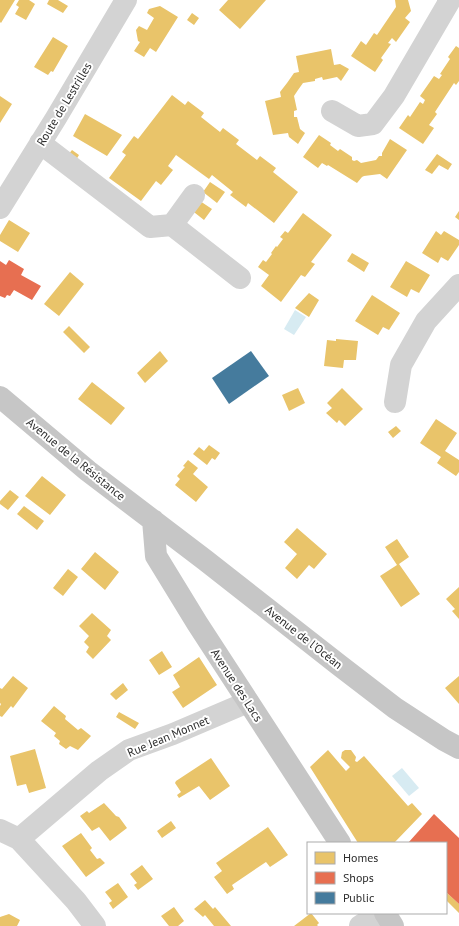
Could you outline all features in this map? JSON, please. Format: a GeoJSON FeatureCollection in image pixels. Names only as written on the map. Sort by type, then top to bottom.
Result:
{"type":"FeatureCollection","features":[{"type":"Feature","properties":{"kind":"main road","name":"Avenue de la Résistance"},"geometry":{"type":"LineString","coordinates":[[0,397],[88,471],[153,520]]}},
{"type":"Feature","properties":{"kind":"main road","name":"Avenue des Lacs"},"geometry":{"type":"LineString","coordinates":[[153,520],[156,556],[197,623],[339,842]]}},
{"type":"Feature","properties":{"kind":"main road","name":"Avenue de l'Océan"},"geometry":{"type":"LineString","coordinates":[[153,520],[395,708],[459,748]]}},
{"type":"Feature","properties":{"kind":"main road"},"geometry":{"type":"LineString","coordinates":[[386,914],[393,926]]}},
{"type":"Feature","properties":{"kind":"street","name":"Route de Lestrilles"},"geometry":{"type":"LineString","coordinates":[[0,208],[126,0]]}},
{"type":"Feature","properties":{"kind":"street"},"geometry":{"type":"LineString","coordinates":[[332,111],[358,126],[373,124],[394,96],[449,2],[448,0]]}},
{"type":"Feature","properties":{"kind":"street"},"geometry":{"type":"LineString","coordinates":[[40,143],[150,226],[172,225],[240,278]]}},
{"type":"Feature","properties":{"kind":"street"},"geometry":{"type":"LineString","coordinates":[[172,225],[194,195]]}},
{"type":"Feature","properties":{"kind":"street"},"geometry":{"type":"LineString","coordinates":[[395,402],[401,365],[426,321],[459,286]]}},
{"type":"Feature","properties":{"kind":"street","name":"Rue Jean Monnet"},"geometry":{"type":"LineString","coordinates":[[95,926],[76,901],[9,834],[129,750],[173,734],[248,702]]}},
{"type":"Feature","properties":{"kind":"street"},"geometry":{"type":"LineString","coordinates":[[360,926],[378,914]]}},
{"type":"Feature","properties":{"kind":"shaded area"},"geometry":{"type":"Polygon","coordinates":[[[295,310],[306,317],[294,335],[284,329],[295,310]]]}},
{"type":"Feature","properties":{"kind":"shaded area"},"geometry":{"type":"Polygon","coordinates":[[[402,768],[419,788],[409,796],[392,776],[402,768]]]}},
{"type":"Feature","properties":{"kind":"building: Homes"},"geometry":{"type":"Polygon","coordinates":[[[0,0],[15,0],[1,23],[0,22],[0,0]]]}},
{"type":"Feature","properties":{"kind":"building: Homes"},"geometry":{"type":"Polygon","coordinates":[[[19,0],[29,0],[35,4],[26,20],[15,14],[19,7],[16,5],[19,0]]]}},
{"type":"Feature","properties":{"kind":"building: Homes"},"geometry":{"type":"Polygon","coordinates":[[[49,0],[58,0],[68,6],[63,13],[47,4],[49,0]]]}},
{"type":"Feature","properties":{"kind":"building: Homes"},"geometry":{"type":"Polygon","coordinates":[[[228,0],[266,0],[240,29],[219,10],[228,0]]]}},
{"type":"Feature","properties":{"kind":"building: Homes"},"geometry":{"type":"Polygon","coordinates":[[[395,0],[408,0],[411,11],[405,18],[410,22],[396,42],[392,38],[388,43],[391,44],[381,58],[383,60],[375,72],[351,56],[361,41],[366,45],[374,33],[377,35],[396,7],[395,0]]]}},
{"type":"Feature","properties":{"kind":"building: Homes"},"geometry":{"type":"Polygon","coordinates":[[[160,6],[178,17],[156,52],[150,48],[144,57],[134,51],[140,42],[138,41],[136,30],[139,26],[147,30],[154,18],[147,13],[149,9],[160,6]]]}},
{"type":"Feature","properties":{"kind":"building: Homes"},"geometry":{"type":"Polygon","coordinates":[[[192,13],[199,18],[194,25],[187,20],[192,13]]]}},
{"type":"Feature","properties":{"kind":"building: Homes"},"geometry":{"type":"Polygon","coordinates":[[[53,37],[68,46],[53,72],[51,71],[48,75],[34,67],[53,37]]]}},
{"type":"Feature","properties":{"kind":"building: Homes"},"geometry":{"type":"Polygon","coordinates":[[[456,46],[459,48],[459,81],[456,85],[454,83],[435,112],[437,114],[429,125],[434,128],[423,144],[399,128],[408,115],[410,117],[420,102],[423,104],[425,100],[420,96],[434,76],[439,79],[442,75],[440,74],[450,59],[448,57],[456,46]]]}},
{"type":"Feature","properties":{"kind":"building: Homes"},"geometry":{"type":"Polygon","coordinates":[[[331,49],[334,65],[340,64],[349,69],[341,81],[337,77],[323,80],[322,77],[315,79],[315,81],[303,83],[298,90],[294,96],[297,110],[294,111],[294,117],[297,117],[300,129],[305,133],[298,144],[289,137],[288,133],[273,135],[265,101],[281,97],[280,92],[294,73],[299,72],[296,56],[331,49]]]}},
{"type":"Feature","properties":{"kind":"building: Homes"},"geometry":{"type":"Polygon","coordinates":[[[172,95],[185,105],[188,101],[204,113],[201,117],[220,132],[223,128],[239,140],[236,144],[257,160],[260,156],[276,168],[273,172],[298,192],[274,223],[248,203],[246,207],[230,195],[233,192],[212,175],[209,179],[176,155],[168,166],[173,170],[161,185],[156,181],[141,201],[109,178],[126,155],[122,152],[134,136],[138,139],[172,95]]]}},
{"type":"Feature","properties":{"kind":"building: Homes"},"geometry":{"type":"Polygon","coordinates":[[[0,96],[12,104],[0,123],[0,96]]]}},
{"type":"Feature","properties":{"kind":"building: Homes"},"geometry":{"type":"Polygon","coordinates":[[[85,114],[122,135],[107,156],[73,136],[85,114]]]}},
{"type":"Feature","properties":{"kind":"building: Homes"},"geometry":{"type":"Polygon","coordinates":[[[319,135],[331,143],[330,145],[338,151],[340,149],[352,157],[352,160],[357,160],[361,163],[376,160],[379,156],[382,156],[382,153],[390,139],[407,150],[387,179],[380,174],[364,176],[357,183],[328,165],[327,166],[322,163],[318,168],[303,157],[319,135]]]}},
{"type":"Feature","properties":{"kind":"building: Homes"},"geometry":{"type":"Polygon","coordinates":[[[72,150],[79,155],[76,160],[68,155],[72,150]]]}},
{"type":"Feature","properties":{"kind":"building: Homes"},"geometry":{"type":"Polygon","coordinates":[[[437,154],[452,164],[448,170],[439,165],[432,174],[425,170],[437,154]]]}},
{"type":"Feature","properties":{"kind":"building: Homes"},"geometry":{"type":"Polygon","coordinates":[[[210,182],[225,192],[217,203],[203,192],[210,182]]]}},
{"type":"Feature","properties":{"kind":"building: Homes"},"geometry":{"type":"Polygon","coordinates":[[[197,199],[212,209],[204,220],[190,209],[197,199]]]}},
{"type":"Feature","properties":{"kind":"building: Homes"},"geometry":{"type":"Polygon","coordinates":[[[459,211],[459,220],[455,217],[459,211]]]}},
{"type":"Feature","properties":{"kind":"building: Homes"},"geometry":{"type":"Polygon","coordinates":[[[303,213],[332,235],[311,262],[315,264],[305,277],[301,275],[281,302],[261,286],[269,275],[258,267],[263,260],[266,262],[276,246],[277,247],[283,239],[280,237],[285,231],[288,233],[303,213]]]}},
{"type":"Feature","properties":{"kind":"building: Homes"},"geometry":{"type":"Polygon","coordinates":[[[9,220],[30,233],[18,252],[0,241],[0,235],[9,220]]]}},
{"type":"Feature","properties":{"kind":"building: Homes"},"geometry":{"type":"Polygon","coordinates":[[[436,231],[441,235],[444,231],[459,240],[459,245],[448,261],[441,257],[438,263],[422,253],[436,231]]]}},
{"type":"Feature","properties":{"kind":"building: Homes"},"geometry":{"type":"Polygon","coordinates":[[[352,253],[369,263],[364,272],[347,261],[352,253]]]}},
{"type":"Feature","properties":{"kind":"building: Homes"},"geometry":{"type":"Polygon","coordinates":[[[406,261],[430,275],[419,293],[411,289],[407,297],[390,287],[406,261]]]}},
{"type":"Feature","properties":{"kind":"building: Homes"},"geometry":{"type":"Polygon","coordinates":[[[70,272],[84,284],[59,316],[44,304],[70,272]]]}},
{"type":"Feature","properties":{"kind":"building: Homes"},"geometry":{"type":"Polygon","coordinates":[[[309,293],[319,300],[309,317],[295,308],[309,293]]]}},
{"type":"Feature","properties":{"kind":"building: Homes"},"geometry":{"type":"Polygon","coordinates":[[[372,295],[400,313],[389,330],[383,327],[378,335],[355,321],[372,295]]]}},
{"type":"Feature","properties":{"kind":"building: Homes"},"geometry":{"type":"Polygon","coordinates":[[[69,326],[90,347],[84,353],[63,332],[69,326]]]}},
{"type":"Feature","properties":{"kind":"building: Homes"},"geometry":{"type":"Polygon","coordinates":[[[336,339],[358,341],[356,360],[344,360],[343,368],[324,366],[327,340],[336,341],[336,339]]]}},
{"type":"Feature","properties":{"kind":"building: Homes"},"geometry":{"type":"Polygon","coordinates":[[[160,351],[168,361],[145,383],[137,373],[160,351]]]}},
{"type":"Feature","properties":{"kind":"building: Homes"},"geometry":{"type":"Polygon","coordinates":[[[92,382],[125,408],[111,425],[78,399],[92,382]]]}},
{"type":"Feature","properties":{"kind":"building: Homes"},"geometry":{"type":"Polygon","coordinates":[[[298,388],[305,403],[289,411],[282,395],[298,388]]]}},
{"type":"Feature","properties":{"kind":"building: Homes"},"geometry":{"type":"Polygon","coordinates":[[[342,388],[363,409],[345,426],[339,420],[337,423],[326,413],[332,408],[327,403],[342,388]]]}},
{"type":"Feature","properties":{"kind":"building: Homes"},"geometry":{"type":"Polygon","coordinates":[[[436,419],[457,433],[445,451],[459,460],[459,472],[456,476],[437,463],[441,457],[420,443],[436,419]]]}},
{"type":"Feature","properties":{"kind":"building: Homes"},"geometry":{"type":"Polygon","coordinates":[[[396,426],[401,431],[393,438],[388,432],[396,426]]]}},
{"type":"Feature","properties":{"kind":"building: Homes"},"geometry":{"type":"Polygon","coordinates":[[[209,445],[220,453],[215,460],[212,458],[207,465],[193,454],[199,447],[204,451],[209,445]]]}},
{"type":"Feature","properties":{"kind":"building: Homes"},"geometry":{"type":"Polygon","coordinates":[[[188,460],[198,468],[193,474],[208,487],[196,502],[175,485],[180,479],[177,476],[185,467],[183,466],[188,460]]]}},
{"type":"Feature","properties":{"kind":"building: Homes"},"geometry":{"type":"Polygon","coordinates":[[[42,476],[66,495],[50,515],[25,496],[42,476]]]}},
{"type":"Feature","properties":{"kind":"building: Homes"},"geometry":{"type":"Polygon","coordinates":[[[10,490],[19,497],[8,510],[0,504],[0,501],[10,490]]]}},
{"type":"Feature","properties":{"kind":"building: Homes"},"geometry":{"type":"Polygon","coordinates":[[[24,506],[44,521],[37,530],[17,514],[24,506]]]}},
{"type":"Feature","properties":{"kind":"building: Homes"},"geometry":{"type":"Polygon","coordinates":[[[297,528],[327,554],[314,569],[309,565],[297,579],[285,568],[297,554],[284,542],[297,528]]]}},
{"type":"Feature","properties":{"kind":"building: Homes"},"geometry":{"type":"Polygon","coordinates":[[[397,539],[409,557],[399,564],[420,594],[401,607],[380,576],[397,565],[385,547],[397,539]]]}},
{"type":"Feature","properties":{"kind":"building: Homes"},"geometry":{"type":"Polygon","coordinates":[[[95,552],[119,572],[105,590],[81,569],[95,552]]]}},
{"type":"Feature","properties":{"kind":"building: Homes"},"geometry":{"type":"Polygon","coordinates":[[[68,569],[78,577],[63,596],[53,588],[68,569]]]}},
{"type":"Feature","properties":{"kind":"building: Homes"},"geometry":{"type":"Polygon","coordinates":[[[459,587],[459,619],[452,611],[455,609],[446,599],[459,587]]]}},
{"type":"Feature","properties":{"kind":"building: Homes"},"geometry":{"type":"Polygon","coordinates":[[[92,613],[111,630],[107,636],[111,640],[93,659],[86,652],[89,647],[84,642],[89,636],[79,626],[92,613]]]}},
{"type":"Feature","properties":{"kind":"building: Homes"},"geometry":{"type":"Polygon","coordinates":[[[162,651],[172,667],[159,675],[149,660],[162,651]]]}},
{"type":"Feature","properties":{"kind":"building: Homes"},"geometry":{"type":"Polygon","coordinates":[[[199,657],[217,685],[183,708],[172,692],[180,687],[173,675],[199,657]]]}},
{"type":"Feature","properties":{"kind":"building: Homes"},"geometry":{"type":"Polygon","coordinates":[[[13,676],[28,688],[13,708],[11,706],[2,717],[0,716],[0,688],[2,689],[13,676]]]}},
{"type":"Feature","properties":{"kind":"building: Homes"},"geometry":{"type":"Polygon","coordinates":[[[459,676],[459,704],[445,688],[459,676]]]}},
{"type":"Feature","properties":{"kind":"building: Homes"},"geometry":{"type":"Polygon","coordinates":[[[123,683],[128,690],[116,700],[110,694],[123,683]]]}},
{"type":"Feature","properties":{"kind":"building: Homes"},"geometry":{"type":"Polygon","coordinates":[[[54,706],[66,716],[65,719],[78,730],[81,728],[91,736],[78,750],[70,746],[66,749],[59,744],[60,741],[54,736],[56,733],[41,721],[54,706]]]}},
{"type":"Feature","properties":{"kind":"building: Homes"},"geometry":{"type":"Polygon","coordinates":[[[119,712],[139,723],[135,729],[116,717],[119,712]]]}},
{"type":"Feature","properties":{"kind":"building: Homes"},"geometry":{"type":"Polygon","coordinates":[[[35,749],[46,788],[29,793],[26,784],[17,786],[10,756],[35,749]]]}},
{"type":"Feature","properties":{"kind":"building: Homes"},"geometry":{"type":"Polygon","coordinates":[[[328,750],[346,771],[350,767],[341,758],[342,752],[345,750],[351,750],[356,757],[355,761],[357,762],[364,756],[408,806],[412,803],[422,814],[395,842],[357,842],[310,767],[328,750]]]}},
{"type":"Feature","properties":{"kind":"building: Homes"},"geometry":{"type":"Polygon","coordinates":[[[211,758],[230,786],[210,800],[199,786],[179,798],[177,795],[181,792],[175,783],[176,781],[211,758]]]}},
{"type":"Feature","properties":{"kind":"building: Homes"},"geometry":{"type":"Polygon","coordinates":[[[104,803],[116,816],[119,817],[127,828],[110,841],[99,827],[92,831],[80,816],[87,811],[89,813],[104,803]]]}},
{"type":"Feature","properties":{"kind":"building: Homes"},"geometry":{"type":"Polygon","coordinates":[[[171,821],[176,828],[162,838],[157,831],[171,821]]]}},
{"type":"Feature","properties":{"kind":"building: Homes"},"geometry":{"type":"Polygon","coordinates":[[[268,827],[288,855],[270,867],[266,862],[232,885],[234,889],[227,894],[214,877],[222,871],[216,863],[268,827]]]}},
{"type":"Feature","properties":{"kind":"building: Homes"},"geometry":{"type":"Polygon","coordinates":[[[81,833],[92,848],[90,850],[97,859],[100,858],[105,863],[86,877],[62,846],[81,833]]]}},
{"type":"Feature","properties":{"kind":"building: Homes"},"geometry":{"type":"Polygon","coordinates":[[[142,865],[153,879],[138,890],[134,885],[137,883],[130,874],[142,865]]]}},
{"type":"Feature","properties":{"kind":"building: Homes"},"geometry":{"type":"Polygon","coordinates":[[[118,883],[128,897],[113,909],[109,903],[112,901],[105,892],[118,883]]]}},
{"type":"Feature","properties":{"kind":"building: Homes"},"geometry":{"type":"Polygon","coordinates":[[[447,893],[459,904],[459,913],[447,901],[447,893]]]}},
{"type":"Feature","properties":{"kind":"building: Homes"},"geometry":{"type":"Polygon","coordinates":[[[205,900],[213,909],[215,907],[231,926],[214,926],[205,915],[203,917],[194,909],[205,900]]]}},
{"type":"Feature","properties":{"kind":"building: Homes"},"geometry":{"type":"Polygon","coordinates":[[[174,907],[184,921],[178,926],[169,926],[161,916],[174,907]]]}},
{"type":"Feature","properties":{"kind":"building: Homes"},"geometry":{"type":"Polygon","coordinates":[[[9,914],[20,920],[17,926],[0,926],[0,917],[9,914]]]}},
{"type":"Feature","properties":{"kind":"building: Homes"},"geometry":{"type":"Polygon","coordinates":[[[310,914],[312,914],[319,923],[317,925],[318,926],[294,926],[310,914]]]}},
{"type":"Feature","properties":{"kind":"building: Shops"},"geometry":{"type":"Polygon","coordinates":[[[9,260],[24,269],[21,275],[41,286],[32,300],[14,290],[10,296],[7,295],[5,298],[0,296],[0,261],[6,265],[9,260]]]}},
{"type":"Feature","properties":{"kind":"building: Shops"},"geometry":{"type":"Polygon","coordinates":[[[434,814],[459,838],[459,904],[447,893],[447,842],[409,842],[434,814]]]}},
{"type":"Feature","properties":{"kind":"building: Public"},"geometry":{"type":"Polygon","coordinates":[[[251,351],[269,376],[229,404],[212,378],[251,351]]]}}]}
